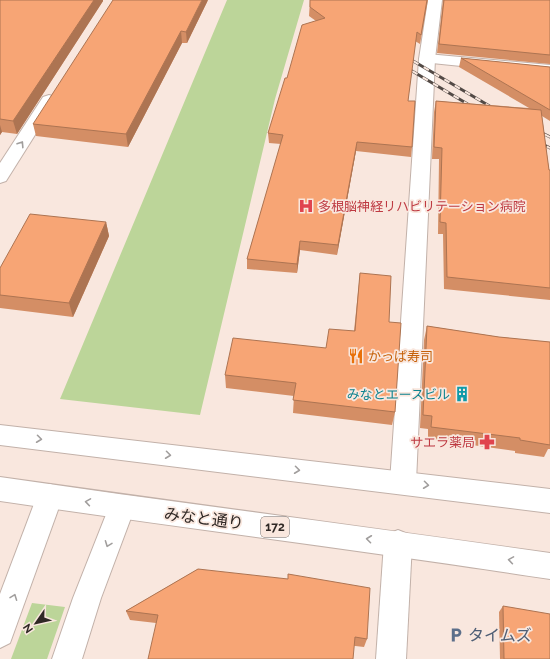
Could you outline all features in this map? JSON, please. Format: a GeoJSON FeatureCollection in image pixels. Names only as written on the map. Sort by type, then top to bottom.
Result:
{"type":"FeatureCollection","features":[{"type":"Feature","properties":{"kind":"main road"},"geometry":{"type":"LineString","coordinates":[[403,482],[427,59],[434,0]]}},
{"type":"Feature","properties":{"kind":"main road"},"geometry":{"type":"LineString","coordinates":[[427,59],[550,70]]}},
{"type":"Feature","properties":{"kind":"main road"},"geometry":{"type":"LineString","coordinates":[[0,176],[59,85]]}},
{"type":"Feature","properties":{"kind":"main road"},"geometry":{"type":"LineString","coordinates":[[0,435],[403,482],[550,501]]}},
{"type":"Feature","properties":{"kind":"main road","name":"みなと通り"},"geometry":{"type":"LineString","coordinates":[[0,489],[122,507],[398,543],[550,566]]}},
{"type":"Feature","properties":{"kind":"main road"},"geometry":{"type":"LineString","coordinates":[[0,633],[50,496]]}},
{"type":"Feature","properties":{"kind":"main road"},"geometry":{"type":"LineString","coordinates":[[67,659],[87,598],[122,507]]}},
{"type":"Feature","properties":{"kind":"main road"},"geometry":{"type":"LineString","coordinates":[[391,659],[398,543]]}},
{"type":"Feature","properties":{"kind":"green space"},"geometry":{"type":"Polygon","coordinates":[[[227,0],[304,0],[275,99],[200,415],[60,399],[227,0]]]}},
{"type":"Feature","properties":{"kind":"green space"},"geometry":{"type":"Polygon","coordinates":[[[32,603],[65,607],[47,659],[11,659],[32,603]]]}},
{"type":"Feature","properties":{"kind":"building"},"geometry":{"type":"Polygon","coordinates":[[[0,0],[94,0],[13,121],[0,119],[0,0]]]}},
{"type":"Feature","properties":{"kind":"building"},"geometry":{"type":"Polygon","coordinates":[[[113,0],[202,0],[186,32],[181,31],[126,134],[33,124],[113,0]]]}},
{"type":"Feature","properties":{"kind":"building"},"geometry":{"type":"Polygon","coordinates":[[[310,0],[427,0],[421,35],[417,32],[408,101],[415,101],[412,147],[357,142],[338,245],[300,241],[297,264],[247,259],[283,135],[268,133],[285,78],[287,78],[302,25],[325,18],[310,7],[310,0]]]}},
{"type":"Feature","properties":{"kind":"building"},"geometry":{"type":"Polygon","coordinates":[[[444,0],[550,0],[550,55],[439,44],[444,0]]]}},
{"type":"Feature","properties":{"kind":"building"},"geometry":{"type":"Polygon","coordinates":[[[461,58],[550,67],[550,110],[461,58]]]}},
{"type":"Feature","properties":{"kind":"building"},"geometry":{"type":"Polygon","coordinates":[[[436,101],[541,110],[550,170],[550,288],[447,277],[446,223],[440,222],[442,148],[434,147],[436,101]]]}},
{"type":"Feature","properties":{"kind":"building"},"geometry":{"type":"Polygon","coordinates":[[[30,214],[106,222],[69,303],[0,295],[0,268],[30,214]]]}},
{"type":"Feature","properties":{"kind":"building","name":"かっぱ寿司"},"geometry":{"type":"Polygon","coordinates":[[[360,273],[391,276],[389,322],[401,323],[395,412],[293,400],[296,383],[225,375],[233,338],[326,348],[329,329],[355,331],[360,273]]]}},
{"type":"Feature","properties":{"kind":"building"},"geometry":{"type":"Polygon","coordinates":[[[427,326],[499,337],[550,342],[550,445],[520,440],[520,438],[431,427],[432,416],[423,415],[427,326]]]}},
{"type":"Feature","properties":{"kind":"building"},"geometry":{"type":"Polygon","coordinates":[[[198,569],[288,579],[288,574],[370,588],[367,639],[355,637],[353,659],[148,659],[158,615],[126,611],[198,569]]]}},
{"type":"Feature","properties":{"kind":"building"},"geometry":{"type":"Polygon","coordinates":[[[503,606],[550,614],[550,659],[504,659],[503,606]]]}},
{"type":"Feature","properties":{"kind":"railway"},"geometry":{"type":"LineString","coordinates":[[403,55],[498,111]]}},
{"type":"Feature","properties":{"kind":"railway"},"geometry":{"type":"LineString","coordinates":[[402,65],[476,109]]}},
{"type":"Feature","properties":{"kind":"railway"},"geometry":{"type":"LineString","coordinates":[[534,129],[550,137]]}},
{"type":"Feature","properties":{"kind":"railway"},"geometry":{"type":"LineString","coordinates":[[536,141],[550,148]]}},
{"type":"Feature","properties":{"kind":"place","name":"多根脳神経リハビリテーション病院"},"geometry":{"type":"Point","coordinates":[306,206]}},
{"type":"Feature","properties":{"kind":"place","name":"かっぱ寿司"},"geometry":{"type":"Point","coordinates":[356,356]}},
{"type":"Feature","properties":{"kind":"place","name":"みなとエースビル"},"geometry":{"type":"Point","coordinates":[462,394]}},
{"type":"Feature","properties":{"kind":"place","name":"サエラ薬局"},"geometry":{"type":"Point","coordinates":[487,442]}},
{"type":"Feature","properties":{"kind":"place","name":"タイムズ"},"geometry":{"type":"Point","coordinates":[456,635]}}]}
